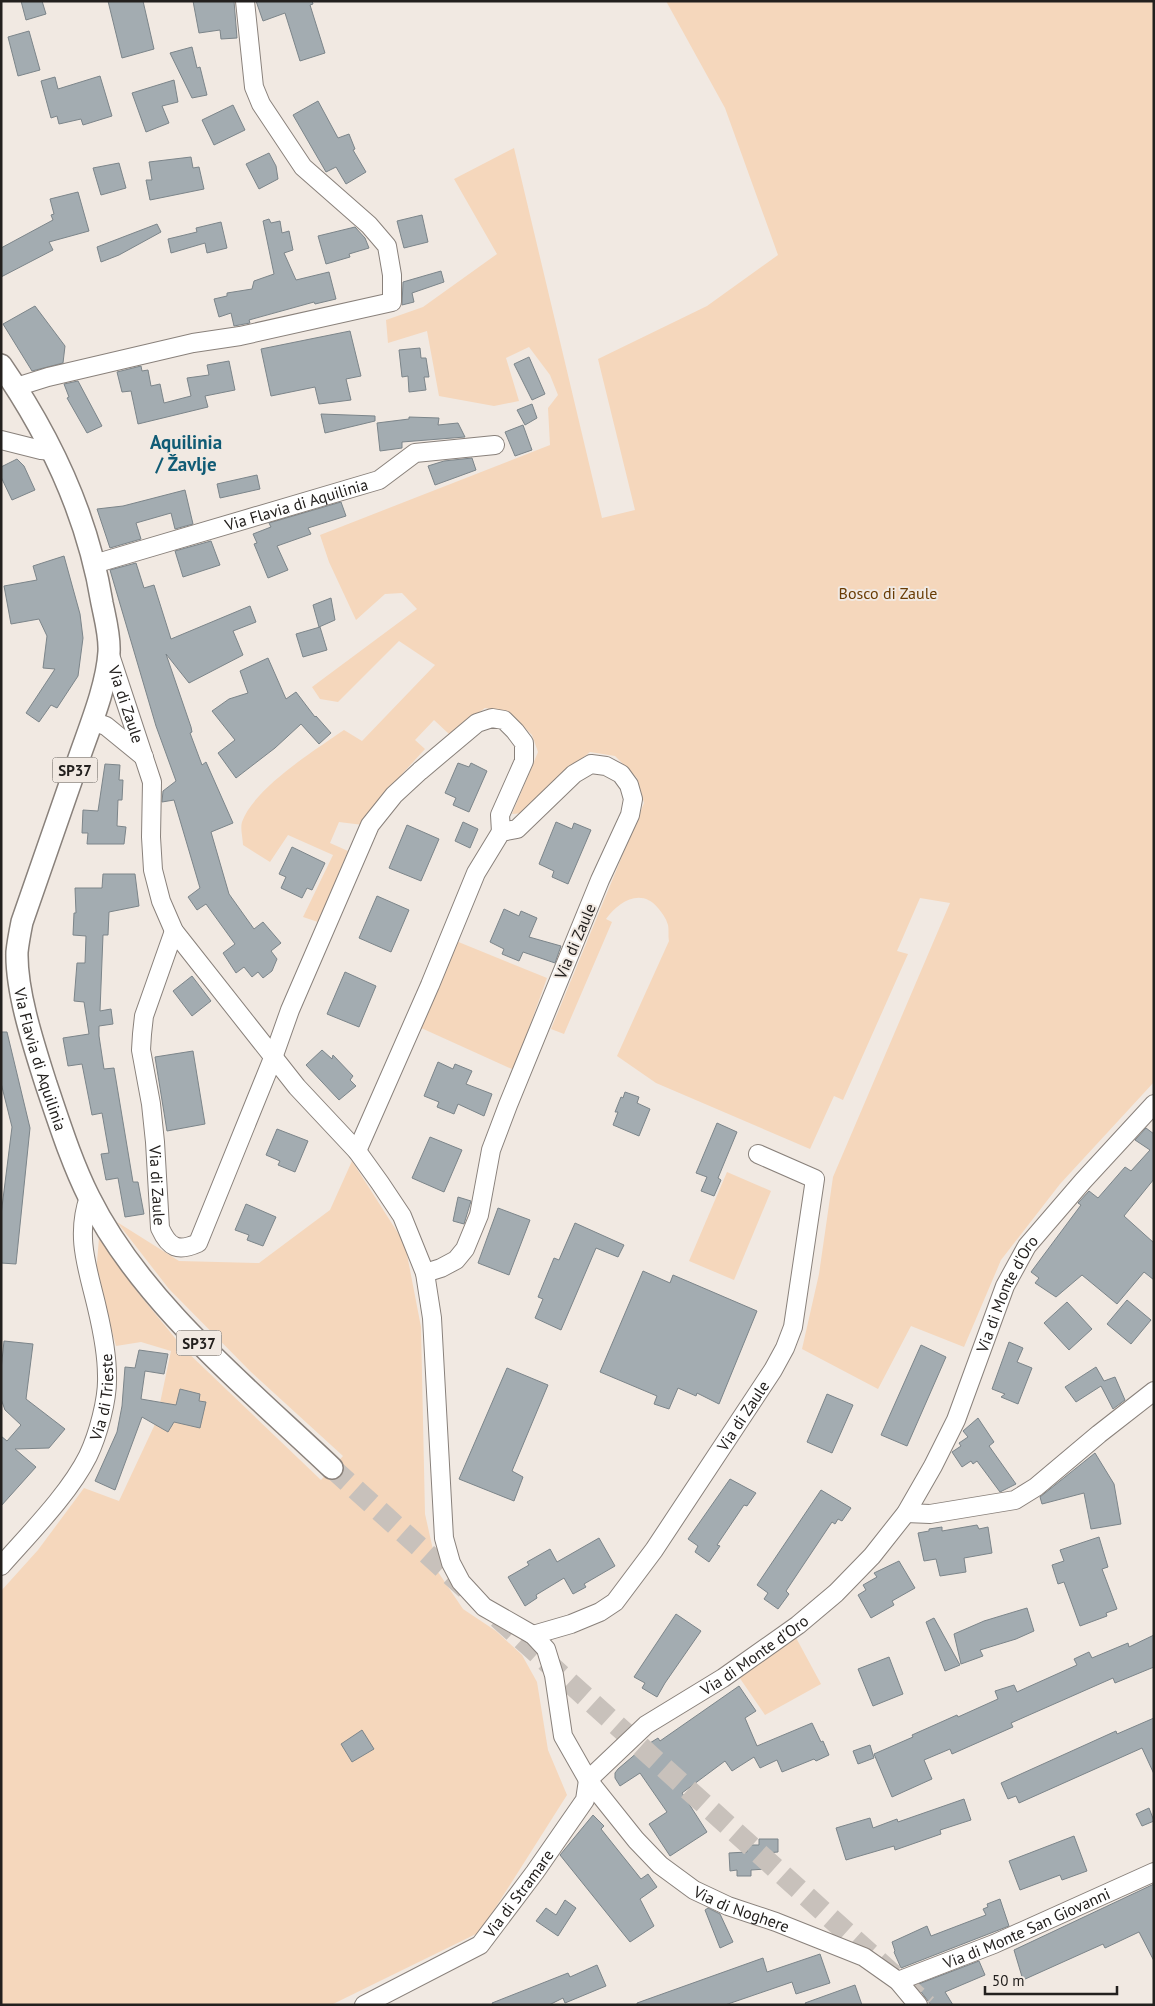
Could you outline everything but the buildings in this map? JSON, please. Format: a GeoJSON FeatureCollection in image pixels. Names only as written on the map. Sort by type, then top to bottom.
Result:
{"type":"FeatureCollection","features":[{"type":"Feature","properties":{"kind":"main road","name":"Via Flavia di Aquilinia"},"geometry":{"type":"LineString","coordinates":[[1,365],[53,451],[81,519],[94,564],[106,620],[109,652],[92,720],[22,922],[17,952],[20,983],[35,1051],[71,1158],[89,1197],[106,1227],[137,1271],[166,1308],[198,1342],[332,1468]]}},
{"type":"Feature","properties":{"kind":"street"},"geometry":{"type":"LineString","coordinates":[[16,387],[48,377],[193,344],[240,336],[392,302],[392,275],[387,246],[369,225],[303,167],[261,104],[254,87],[244,1]]}},
{"type":"Feature","properties":{"kind":"street"},"geometry":{"type":"LineString","coordinates":[[1,440],[53,451]]}},
{"type":"Feature","properties":{"kind":"street","name":"Via Flavia di Aquilinia"},"geometry":{"type":"LineString","coordinates":[[94,564],[379,480],[415,453],[495,445]]}},
{"type":"Feature","properties":{"kind":"street","name":"Via di Zaule"},"geometry":{"type":"LineString","coordinates":[[109,652],[152,782],[151,837],[153,870],[161,901],[174,931],[273,1058],[318,1111],[357,1151],[402,1216],[425,1273],[432,1318],[444,1538],[451,1563],[461,1582],[484,1607],[533,1635],[546,1649],[554,1675],[563,1736],[588,1780]]}},
{"type":"Feature","properties":{"kind":"street","name":"Via di Zaule"},"geometry":{"type":"LineString","coordinates":[[174,931],[144,1016],[141,1050],[154,1133],[160,1228],[164,1239],[174,1247],[186,1248],[198,1243],[273,1058],[290,1010],[370,825],[394,796],[476,723],[492,718],[504,720],[515,731],[524,744],[524,761],[500,815],[501,832],[476,873],[357,1151]]}},
{"type":"Feature","properties":{"kind":"street","name":"Via di Zaule"},"geometry":{"type":"LineString","coordinates":[[92,720],[106,726],[144,757]]}},
{"type":"Feature","properties":{"kind":"street","name":"Via di Zaule"},"geometry":{"type":"LineString","coordinates":[[425,1273],[441,1268],[456,1260],[465,1249],[479,1215],[492,1150],[508,1106],[600,880],[630,815],[633,798],[629,784],[621,774],[606,766],[591,764],[574,774],[517,828],[501,832]]}},
{"type":"Feature","properties":{"kind":"street","name":"Via di Monte d'Oro"},"geometry":{"type":"LineString","coordinates":[[588,1780],[646,1725],[723,1678],[798,1624],[836,1593],[872,1556],[906,1513],[933,1466],[956,1420],[1005,1286],[1027,1246],[1083,1181],[1154,1104]]}},
{"type":"Feature","properties":{"kind":"street","name":"Via di Zaule"},"geometry":{"type":"LineString","coordinates":[[533,1635],[578,1621],[600,1612],[615,1602],[654,1550],[773,1370],[785,1348],[793,1327],[815,1179],[758,1154]]}},
{"type":"Feature","properties":{"kind":"street","name":"Via di Trieste"},"geometry":{"type":"LineString","coordinates":[[1,1566],[62,1495],[88,1456],[102,1416],[107,1376],[99,1317],[82,1238],[83,1214],[89,1197]]}},
{"type":"Feature","properties":{"kind":"street"},"geometry":{"type":"LineString","coordinates":[[906,1513],[930,1514],[1015,1500],[1036,1487],[1154,1391]]}},
{"type":"Feature","properties":{"kind":"street","name":"Via di Noghere"},"geometry":{"type":"LineString","coordinates":[[588,1780],[642,1847],[660,1866],[694,1890],[728,1906],[776,1922],[864,1957],[898,1981],[918,2005]]}},
{"type":"Feature","properties":{"kind":"street","name":"Via di Stramare"},"geometry":{"type":"LineString","coordinates":[[364,2005],[480,1945],[536,1872],[585,1800],[588,1780]]}},
{"type":"Feature","properties":{"kind":"street","name":"Via di Monte San Giovanni"},"geometry":{"type":"LineString","coordinates":[[898,1981],[994,1944],[1154,1872]]}},
{"type":"Feature","properties":{"kind":"green space","name":"Bosco di Zaule"},"geometry":{"type":"Polygon","coordinates":[[[666,1],[1154,1],[1154,1082],[1060,1184],[1001,1260],[964,1347],[911,1326],[878,1389],[802,1349],[819,1274],[833,1177],[950,903],[920,898],[897,951],[908,954],[843,1100],[834,1096],[810,1149],[656,1083],[617,1056],[669,941],[665,918],[658,908],[644,898],[630,899],[617,907],[606,919],[612,922],[564,1034],[551,1029],[644,803],[637,778],[615,756],[590,752],[569,769],[524,813],[512,814],[538,752],[532,735],[509,712],[485,708],[449,734],[434,720],[415,740],[425,749],[403,773],[363,825],[339,822],[330,843],[348,851],[318,922],[303,917],[333,855],[288,835],[270,862],[243,845],[242,822],[259,796],[272,783],[302,759],[344,730],[362,741],[435,665],[399,641],[338,702],[320,699],[312,687],[417,609],[402,593],[385,594],[356,620],[329,562],[320,535],[550,445],[548,408],[558,395],[550,375],[529,347],[506,358],[519,401],[494,406],[439,396],[427,331],[388,343],[386,320],[423,307],[497,254],[454,179],[514,148],[602,518],[635,510],[598,359],[707,306],[778,255],[725,108],[666,1]]]}},
{"type":"Feature","properties":{"kind":"green space"},"geometry":{"type":"Polygon","coordinates":[[[456,941],[547,978],[514,1070],[419,1027],[456,941]]]}},
{"type":"Feature","properties":{"kind":"green space"},"geometry":{"type":"Polygon","coordinates":[[[352,1161],[405,1244],[421,1327],[425,1514],[438,1572],[463,1609],[496,1631],[522,1655],[537,1682],[548,1750],[567,1795],[480,1932],[331,2005],[1,2005],[1,1591],[38,1550],[84,1488],[119,1501],[156,1422],[171,1351],[141,1342],[116,1346],[96,1274],[99,1238],[139,1294],[184,1349],[321,1480],[343,1456],[251,1372],[169,1289],[117,1222],[179,1261],[259,1263],[330,1210],[352,1161]]]}},
{"type":"Feature","properties":{"kind":"green space"},"geometry":{"type":"Polygon","coordinates":[[[727,1172],[771,1191],[734,1280],[689,1261],[727,1172]]]}},
{"type":"Feature","properties":{"kind":"green space"},"geometry":{"type":"Polygon","coordinates":[[[794,1634],[821,1684],[765,1715],[737,1674],[794,1634]]]}},
{"type":"Feature","properties":{"kind":"tunnel"},"geometry":{"type":"LineString","coordinates":[[332,1468],[466,1589]]}},
{"type":"Feature","properties":{"kind":"tunnel"},"geometry":{"type":"LineString","coordinates":[[498,1618],[927,2005]]}},
{"type":"Feature","properties":{"kind":"district","name":"Aquilinia / Žavlje"},"geometry":{"type":"Point","coordinates":[186,453]}}]}
